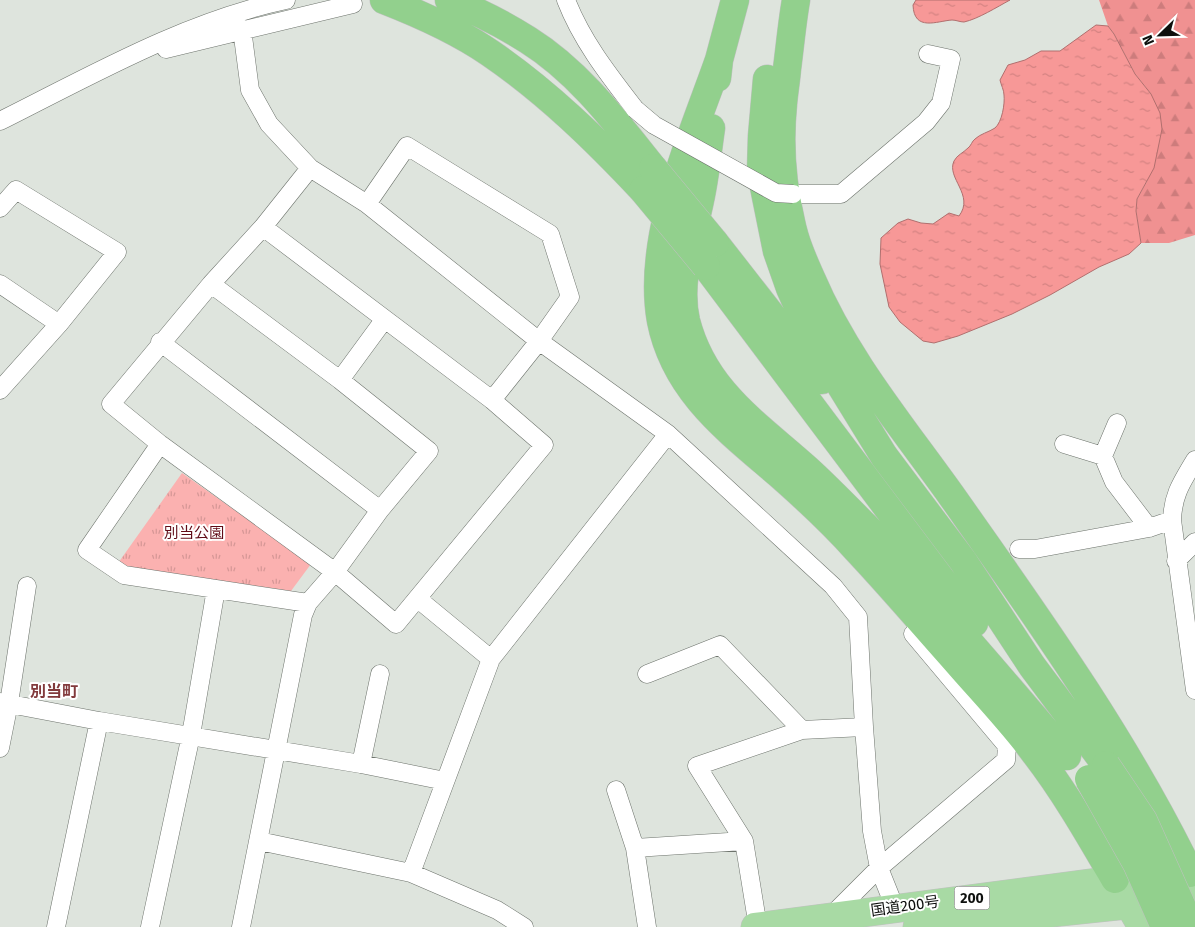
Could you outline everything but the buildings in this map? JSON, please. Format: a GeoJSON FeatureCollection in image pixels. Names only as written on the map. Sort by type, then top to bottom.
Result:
{"type":"FeatureCollection","features":[{"type":"Feature","properties":{"kind":"highway"},"geometry":{"type":"LineString","coordinates":[[384,0],[450,30],[489,52],[553,101],[583,128],[648,179]]}},
{"type":"Feature","properties":{"kind":"highway"},"geometry":{"type":"LineString","coordinates":[[449,0],[494,20],[529,40],[560,64],[588,90],[648,179],[963,561]]}},
{"type":"Feature","properties":{"kind":"highway"},"geometry":{"type":"LineString","coordinates":[[735,0],[720,60],[678,177],[661,245],[657,271],[661,322],[678,370],[691,391],[707,410],[792,486],[855,547],[1000,711],[1034,752],[1069,803],[1142,927]]}},
{"type":"Feature","properties":{"kind":"highway"},"geometry":{"type":"LineString","coordinates":[[786,0],[770,61],[764,100],[761,172],[777,251],[790,288],[806,324],[836,378],[884,456],[963,561],[1032,666],[1098,772],[1165,927]]}},
{"type":"Feature","properties":{"kind":"highway"},"geometry":{"type":"LineString","coordinates":[[796,0],[782,104],[782,140],[784,180],[791,224],[802,258],[832,324],[853,358],[986,544],[1085,688],[1165,822],[1194,882]]}},
{"type":"Feature","properties":{"kind":"highway"},"geometry":{"type":"LineString","coordinates":[[787,70],[806,0]]}},
{"type":"Feature","properties":{"kind":"highway"},"geometry":{"type":"LineString","coordinates":[[720,60],[702,189],[683,293],[686,320],[694,345],[705,368],[720,390],[737,408],[814,476],[875,536],[1067,756],[1098,772],[1143,820],[1191,927]]}},
{"type":"Feature","properties":{"kind":"highway"},"geometry":{"type":"LineString","coordinates":[[710,254],[1067,756]]}},
{"type":"Feature","properties":{"kind":"highway","name":"国道200号"},"geometry":{"type":"LineString","coordinates":[[757,927],[831,922],[895,908],[1115,879],[1194,882]]}},
{"type":"Feature","properties":{"kind":"highway","name":"国道200号"},"geometry":{"type":"LineString","coordinates":[[917,927],[1128,904],[1194,882]]}},
{"type":"Feature","properties":{"kind":"street"},"geometry":{"type":"LineString","coordinates":[[0,121],[122,60],[213,20],[286,0]]}},
{"type":"Feature","properties":{"kind":"street"},"geometry":{"type":"LineString","coordinates":[[566,0],[576,26],[635,109],[654,125],[776,193],[841,194],[926,122],[941,103],[951,59],[928,54]]}},
{"type":"Feature","properties":{"kind":"street"},"geometry":{"type":"LineString","coordinates":[[122,60],[353,4]]}},
{"type":"Feature","properties":{"kind":"street"},"geometry":{"type":"LineString","coordinates":[[242,30],[250,90],[269,124],[310,168],[366,204],[539,341],[668,434],[833,586],[858,617],[872,831],[879,868],[895,908]]}},
{"type":"Feature","properties":{"kind":"street"},"geometry":{"type":"LineString","coordinates":[[366,204],[407,146],[550,234],[570,297],[539,341],[492,400]]}},
{"type":"Feature","properties":{"kind":"street"},"geometry":{"type":"LineString","coordinates":[[263,227],[492,400],[544,446],[396,624],[335,572],[160,444],[110,404],[160,342],[263,227],[310,168]]}},
{"type":"Feature","properties":{"kind":"street"},"geometry":{"type":"LineString","coordinates":[[0,208],[16,190],[117,252],[59,324],[1,389]]}},
{"type":"Feature","properties":{"kind":"street"},"geometry":{"type":"LineString","coordinates":[[0,284],[59,324]]}},
{"type":"Feature","properties":{"kind":"street"},"geometry":{"type":"LineString","coordinates":[[211,284],[340,380],[429,451],[380,510],[335,572],[308,603],[303,615],[241,927]]}},
{"type":"Feature","properties":{"kind":"street"},"geometry":{"type":"LineString","coordinates":[[340,380],[384,320]]}},
{"type":"Feature","properties":{"kind":"street"},"geometry":{"type":"LineString","coordinates":[[160,342],[380,510]]}},
{"type":"Feature","properties":{"kind":"street"},"geometry":{"type":"LineString","coordinates":[[1117,423],[1103,456],[1114,482],[1149,528]]}},
{"type":"Feature","properties":{"kind":"street"},"geometry":{"type":"LineString","coordinates":[[411,873],[491,659],[668,434]]}},
{"type":"Feature","properties":{"kind":"street"},"geometry":{"type":"LineString","coordinates":[[160,444],[87,550],[124,575],[308,603]]}},
{"type":"Feature","properties":{"kind":"street"},"geometry":{"type":"LineString","coordinates":[[1064,444],[1103,456]]}},
{"type":"Feature","properties":{"kind":"street"},"geometry":{"type":"LineString","coordinates":[[1195,460],[1182,481],[1173,502],[1172,520],[1176,561],[1191,635],[1195,690]]}},
{"type":"Feature","properties":{"kind":"street"},"geometry":{"type":"LineString","coordinates":[[1019,549],[1035,549],[1149,528],[1172,520]]}},
{"type":"Feature","properties":{"kind":"street"},"geometry":{"type":"LineString","coordinates":[[1176,561],[1195,542]]}},
{"type":"Feature","properties":{"kind":"street"},"geometry":{"type":"LineString","coordinates":[[0,748],[5,703],[27,586]]}},
{"type":"Feature","properties":{"kind":"street"},"geometry":{"type":"LineString","coordinates":[[150,927],[191,735],[216,589]]}},
{"type":"Feature","properties":{"kind":"street"},"geometry":{"type":"LineString","coordinates":[[418,598],[491,659]]}},
{"type":"Feature","properties":{"kind":"street"},"geometry":{"type":"LineString","coordinates":[[831,922],[879,868],[1006,760],[1006,746],[913,634]]}},
{"type":"Feature","properties":{"kind":"street"},"geometry":{"type":"LineString","coordinates":[[647,674],[720,645],[802,730]]}},
{"type":"Feature","properties":{"kind":"street"},"geometry":{"type":"LineString","coordinates":[[361,764],[380,674]]}},
{"type":"Feature","properties":{"kind":"street"},"geometry":{"type":"LineString","coordinates":[[5,703],[99,721],[361,764],[445,781]]}},
{"type":"Feature","properties":{"kind":"street"},"geometry":{"type":"LineString","coordinates":[[56,927],[99,721]]}},
{"type":"Feature","properties":{"kind":"street"},"geometry":{"type":"LineString","coordinates":[[757,927],[744,840],[698,766],[802,730],[864,727]]}},
{"type":"Feature","properties":{"kind":"street"},"geometry":{"type":"LineString","coordinates":[[616,790],[635,848],[647,927]]}},
{"type":"Feature","properties":{"kind":"street"},"geometry":{"type":"LineString","coordinates":[[259,840],[411,873],[497,910],[524,927]]}},
{"type":"Feature","properties":{"kind":"street"},"geometry":{"type":"LineString","coordinates":[[635,848],[744,840]]}},
{"type":"Feature","properties":{"kind":"green space"},"geometry":{"type":"Polygon","coordinates":[[[1099,0],[1195,0],[1195,235],[1169,243],[1141,243],[1136,211],[1137,199],[1147,181],[1151,94],[1135,74],[1108,26],[1099,0]]]}},
{"type":"Feature","properties":{"kind":"green space","name":"別当公園"},"geometry":{"type":"Polygon","coordinates":[[[182,473],[311,564],[291,591],[116,566],[182,473]]]}},
{"type":"Feature","properties":{"kind":"water"},"geometry":{"type":"Polygon","coordinates":[[[916,0],[1010,0],[981,16],[964,22],[952,20],[927,23],[917,19],[914,13],[913,5],[916,0]]]}},
{"type":"Feature","properties":{"kind":"water"},"geometry":{"type":"Polygon","coordinates":[[[1096,25],[1108,26],[1114,34],[1135,74],[1151,94],[1160,113],[1162,129],[1154,168],[1137,199],[1136,211],[1141,243],[1129,254],[1099,267],[1012,314],[958,336],[934,343],[923,341],[900,322],[889,307],[880,264],[881,238],[898,223],[908,219],[933,224],[949,213],[959,216],[964,201],[954,174],[954,161],[974,140],[995,128],[999,122],[1004,99],[1004,91],[1000,80],[1008,65],[1025,60],[1041,51],[1060,51],[1096,25]]]}},
{"type":"Feature","properties":{"kind":"district","name":"別当町"},"geometry":{"type":"Point","coordinates":[54,691]}}]}
